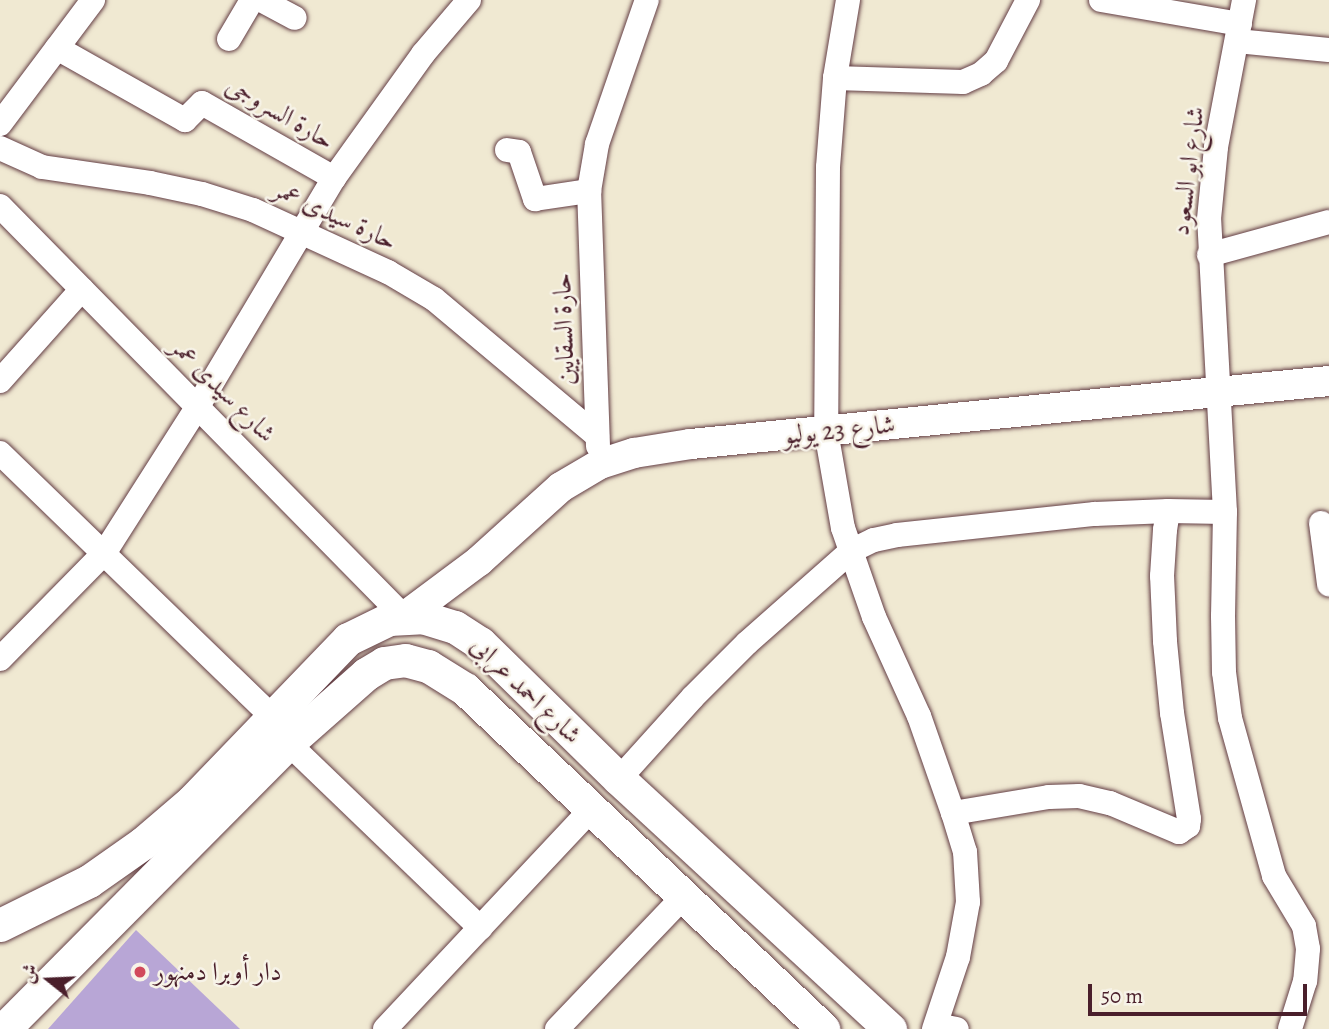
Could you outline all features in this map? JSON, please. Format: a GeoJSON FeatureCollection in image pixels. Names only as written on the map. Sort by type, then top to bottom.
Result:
{"type":"FeatureCollection","features":[{"type":"Feature","properties":{"kind":"main road","name":"شارع احمد عرابى"},"geometry":{"type":"LineString","coordinates":[[4,1029],[281,730],[348,639],[374,623],[404,617],[441,621],[480,643],[619,779],[890,1029]]}},
{"type":"Feature","properties":{"kind":"main road","name":"شارع احمد عرابى"},"geometry":{"type":"LineString","coordinates":[[0,925],[89,881],[143,843],[281,730],[375,668],[394,660],[416,662],[448,676],[466,689],[682,898],[823,1029]]}},
{"type":"Feature","properties":{"kind":"street"},"geometry":{"type":"LineString","coordinates":[[0,124],[93,0]]}},
{"type":"Feature","properties":{"kind":"street"},"geometry":{"type":"LineString","coordinates":[[229,39],[252,0]]}},
{"type":"Feature","properties":{"kind":"street"},"geometry":{"type":"LineString","coordinates":[[261,0],[295,18]]}},
{"type":"Feature","properties":{"kind":"street"},"geometry":{"type":"LineString","coordinates":[[0,659],[105,552],[198,406],[334,178],[423,54],[469,0]]}},
{"type":"Feature","properties":{"kind":"street","name":"حارة السقايين"},"geometry":{"type":"LineString","coordinates":[[599,450],[589,191],[597,144],[646,0]]}},
{"type":"Feature","properties":{"kind":"street"},"geometry":{"type":"LineString","coordinates":[[848,0],[835,78],[828,167],[826,431],[843,528],[874,617],[919,716],[965,852],[968,902],[942,1028]]}},
{"type":"Feature","properties":{"kind":"street"},"geometry":{"type":"LineString","coordinates":[[835,78],[963,82],[981,74],[996,61],[1028,0]]}},
{"type":"Feature","properties":{"kind":"street"},"geometry":{"type":"LineString","coordinates":[[1101,0],[1240,22],[1329,50]]}},
{"type":"Feature","properties":{"kind":"street","name":"شارع ابو السعود"},"geometry":{"type":"LineString","coordinates":[[1240,22],[1211,183],[1209,255],[1226,512],[1224,672],[1230,718],[1274,876],[1304,926],[1308,949],[1305,981],[1290,1029]]}},
{"type":"Feature","properties":{"kind":"street","name":"حارة السروجى"},"geometry":{"type":"LineString","coordinates":[[57,48],[185,120],[202,103],[334,178]]}},
{"type":"Feature","properties":{"kind":"street","name":"حارة سيدى عمر"},"geometry":{"type":"LineString","coordinates":[[0,148],[42,167],[202,194],[253,210],[388,272],[434,299],[599,450]]}},
{"type":"Feature","properties":{"kind":"street"},"geometry":{"type":"LineString","coordinates":[[507,150],[519,152],[535,199],[589,191]]}},
{"type":"Feature","properties":{"kind":"street","name":"شارع سيدى عمر"},"geometry":{"type":"LineString","coordinates":[[0,206],[404,617]]}},
{"type":"Feature","properties":{"kind":"street"},"geometry":{"type":"LineString","coordinates":[[1209,255],[1329,222]]}},
{"type":"Feature","properties":{"kind":"street"},"geometry":{"type":"LineString","coordinates":[[0,381],[82,289]]}},
{"type":"Feature","properties":{"kind":"street","name":"شارع 23 يوليو"},"geometry":{"type":"LineString","coordinates":[[404,617],[479,561],[599,450],[662,448],[1329,381]]}},
{"type":"Feature","properties":{"kind":"street"},"geometry":{"type":"LineString","coordinates":[[0,453],[105,552],[480,928]]}},
{"type":"Feature","properties":{"kind":"street"},"geometry":{"type":"LineString","coordinates":[[953,813],[1049,797],[1079,796],[1134,812],[1172,831],[1184,830],[1188,826],[1165,641],[1162,576],[1168,511]]}},
{"type":"Feature","properties":{"kind":"street"},"geometry":{"type":"LineString","coordinates":[[619,779],[738,652],[851,551],[874,540],[897,535],[1095,514],[1226,512]]}},
{"type":"Feature","properties":{"kind":"street"},"geometry":{"type":"LineString","coordinates":[[1321,523],[1329,584]]}},
{"type":"Feature","properties":{"kind":"street"},"geometry":{"type":"LineString","coordinates":[[385,1029],[591,810]]}},
{"type":"Feature","properties":{"kind":"street"},"geometry":{"type":"LineString","coordinates":[[557,1029],[682,898]]}},
{"type":"Feature","properties":{"kind":"building","name":"دار أوبرا دمنهور"},"geometry":{"type":"Polygon","coordinates":[[[136,930],[240,1029],[48,1029],[136,930]]]}},
{"type":"Feature","properties":{"kind":"place","name":"دار أوبرا دمنهور"},"geometry":{"type":"Point","coordinates":[140,972]}}]}
